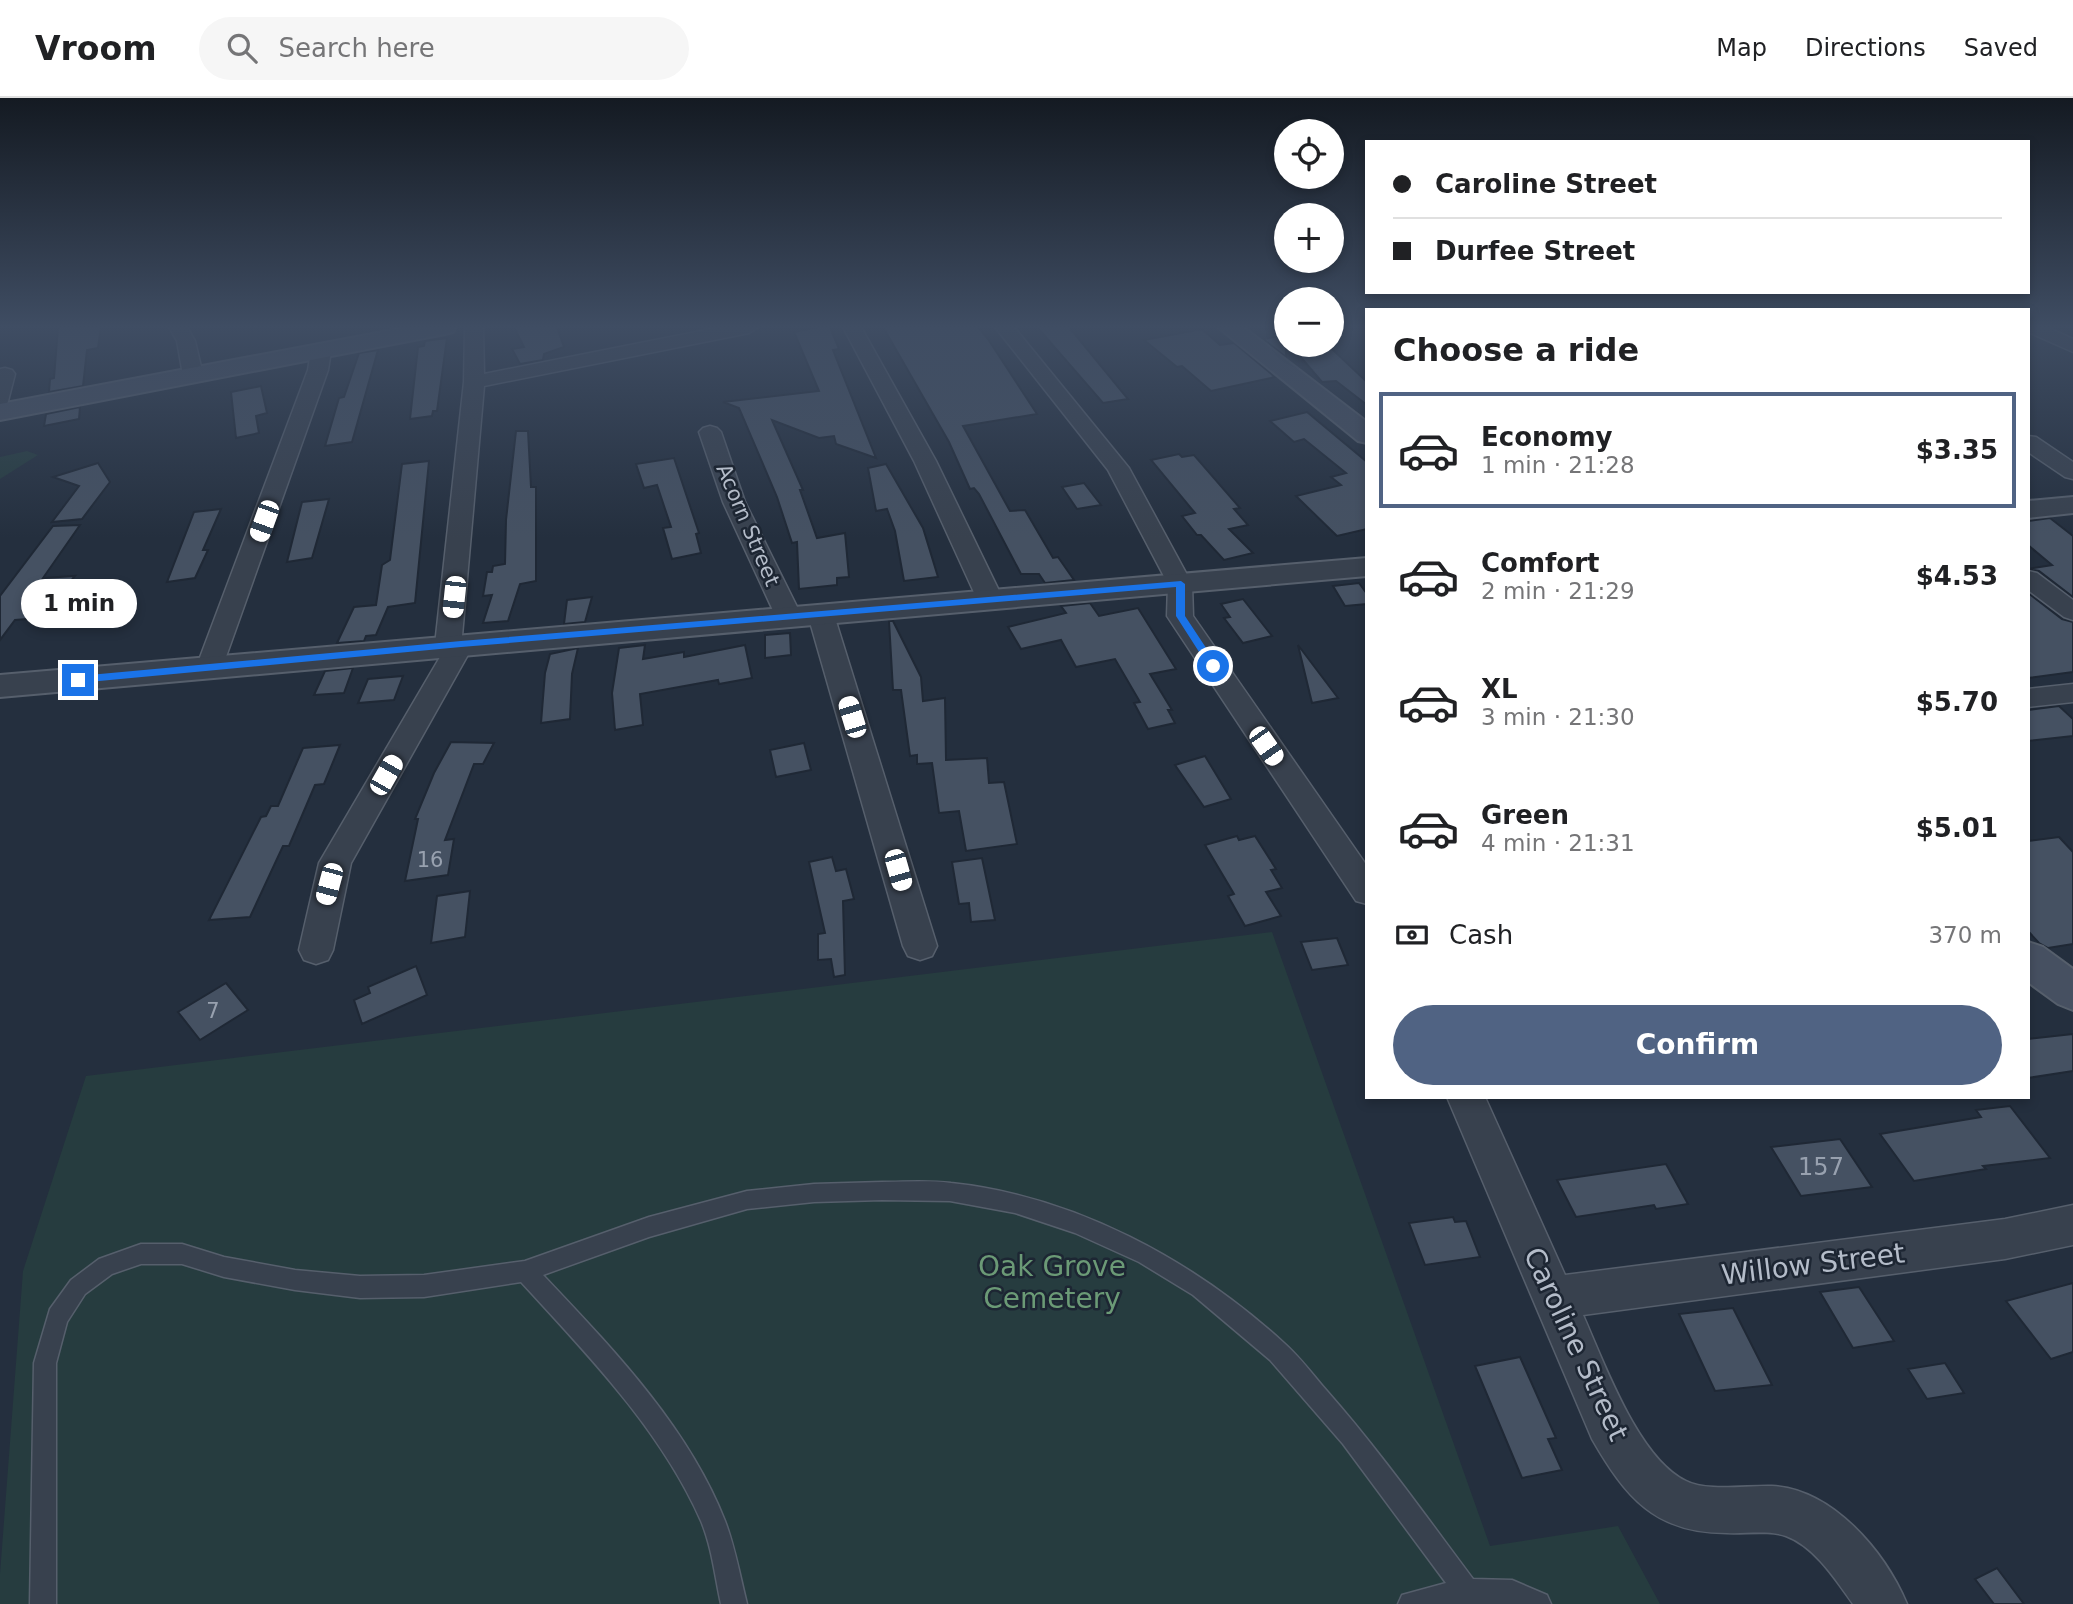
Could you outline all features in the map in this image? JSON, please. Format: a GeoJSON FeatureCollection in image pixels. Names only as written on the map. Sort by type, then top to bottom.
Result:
{"type":"FeatureCollection","features":[{"type":"Feature","properties":{"kind":"main road"},"geometry":{"type":"LineString","coordinates":[[0,412],[77,397]]}},
{"type":"Feature","properties":{"kind":"main road"},"geometry":{"type":"LineString","coordinates":[[1319,397],[1365,433]]}},
{"type":"Feature","properties":{"kind":"street"},"geometry":{"type":"LineString","coordinates":[[209,668],[308,397]]}},
{"type":"Feature","properties":{"kind":"street"},"geometry":{"type":"LineString","coordinates":[[316,950],[335,863],[455,644],[473,397]]}},
{"type":"Feature","properties":{"kind":"street"},"geometry":{"type":"LineString","coordinates":[[890,397],[925,461],[990,599]]}},
{"type":"Feature","properties":{"kind":"street"},"geometry":{"type":"LineString","coordinates":[[1061,397],[1118,468],[1181,584],[1180,616],[1365,889]]}},
{"type":"Feature","properties":{"kind":"street","name":"Acorn Street"},"geometry":{"type":"LineString","coordinates":[[710,432],[734,502],[789,617]]}},
{"type":"Feature","properties":{"kind":"street"},"geometry":{"type":"LineString","coordinates":[[2030,443],[2073,472]]}},
{"type":"Feature","properties":{"kind":"street"},"geometry":{"type":"LineString","coordinates":[[2030,510],[2073,505]]}},
{"type":"Feature","properties":{"kind":"street"},"geometry":{"type":"LineString","coordinates":[[0,686],[455,644],[1365,567]]}},
{"type":"Feature","properties":{"kind":"street"},"geometry":{"type":"LineString","coordinates":[[2030,580],[2073,612]]}},
{"type":"Feature","properties":{"kind":"street"},"geometry":{"type":"LineString","coordinates":[[821,615],[920,946]]}},
{"type":"Feature","properties":{"kind":"street"},"geometry":{"type":"LineString","coordinates":[[2030,698],[2073,693]]}},
{"type":"Feature","properties":{"kind":"street","name":"Caroline Street"},"geometry":{"type":"LineString","coordinates":[[1467,1099],[1608,1423],[1623,1449],[1653,1486],[1670,1499],[1689,1506],[1774,1509],[1797,1515],[1816,1528],[1855,1564],[1882,1604]]}},
{"type":"Feature","properties":{"kind":"street","name":"Willow Street"},"geometry":{"type":"LineString","coordinates":[[1553,1298],[2005,1239],[2073,1225]]}},
{"type":"Feature","properties":{"kind":"lane"},"geometry":{"type":"LineString","coordinates":[[43,1604],[46,1363],[58,1317],[78,1287],[106,1266],[141,1254],[182,1254],[224,1267],[295,1279],[360,1287],[424,1286],[525,1271],[649,1227],[747,1200],[814,1193],[882,1191],[950,1192],[1015,1203],[1079,1225],[1146,1255],[1200,1288],[1278,1352],[1352,1436],[1467,1591]]}},
{"type":"Feature","properties":{"kind":"lane"},"geometry":{"type":"LineString","coordinates":[[525,1271],[585,1335],[656,1420],[710,1514],[734,1604]]}},
{"type":"Feature","properties":{"kind":"lane"},"geometry":{"type":"LineString","coordinates":[[1411,1604],[1467,1591],[1512,1592],[1538,1604]]}},
{"type":"Feature","properties":{"kind":"green space"},"geometry":{"type":"Polygon","coordinates":[[[27,451],[38,455],[0,479],[0,457],[27,451]]]}},
{"type":"Feature","properties":{"kind":"green space","name":"Oak Grove Cemetery"},"geometry":{"type":"Polygon","coordinates":[[[1272,932],[1490,1546],[1618,1526],[1660,1604],[0,1604],[23,1271],[86,1076],[1272,932]]]}},
{"type":"Feature","properties":{"kind":"building"},"geometry":{"type":"Polygon","coordinates":[[[232,397],[264,397],[267,413],[256,416],[259,433],[236,438],[232,397]]]}},
{"type":"Feature","properties":{"kind":"building"},"geometry":{"type":"Polygon","coordinates":[[[365,397],[352,442],[325,446],[339,398],[365,397]]]}},
{"type":"Feature","properties":{"kind":"building"},"geometry":{"type":"Polygon","coordinates":[[[412,397],[439,397],[437,411],[433,411],[432,416],[410,419],[412,397]]]}},
{"type":"Feature","properties":{"kind":"building"},"geometry":{"type":"Polygon","coordinates":[[[764,397],[852,397],[876,458],[836,444],[834,436],[819,438],[772,420],[803,490],[800,490],[817,538],[845,533],[849,577],[837,578],[837,585],[799,589],[797,542],[792,543],[777,497],[739,408],[723,402],[764,397]]]}},
{"type":"Feature","properties":{"kind":"building"},"geometry":{"type":"Polygon","coordinates":[[[923,397],[1026,397],[1037,414],[963,426],[1010,511],[1025,510],[1053,558],[1058,557],[1074,580],[1045,583],[1039,574],[1021,574],[979,494],[974,488],[970,489],[949,442],[923,397]]]}},
{"type":"Feature","properties":{"kind":"building"},"geometry":{"type":"Polygon","coordinates":[[[1098,397],[1128,399],[1103,403],[1098,397]]]}},
{"type":"Feature","properties":{"kind":"building"},"geometry":{"type":"Polygon","coordinates":[[[80,407],[79,419],[44,426],[46,414],[80,407]]]}},
{"type":"Feature","properties":{"kind":"building"},"geometry":{"type":"Polygon","coordinates":[[[1307,412],[1365,460],[1365,529],[1337,536],[1296,496],[1341,485],[1331,477],[1346,473],[1304,439],[1294,442],[1270,421],[1307,412]]]}},
{"type":"Feature","properties":{"kind":"building"},"geometry":{"type":"Polygon","coordinates":[[[516,431],[528,431],[531,487],[536,487],[536,581],[520,584],[508,621],[483,623],[492,595],[483,596],[487,572],[492,572],[493,566],[505,564],[506,520],[516,431]]]}},
{"type":"Feature","properties":{"kind":"building"},"geometry":{"type":"Polygon","coordinates":[[[1179,454],[1182,457],[1194,455],[1240,508],[1234,509],[1248,525],[1229,529],[1253,553],[1224,560],[1201,535],[1197,535],[1182,516],[1195,513],[1151,460],[1179,454]]]}},
{"type":"Feature","properties":{"kind":"building"},"geometry":{"type":"Polygon","coordinates":[[[674,458],[699,533],[696,534],[701,553],[672,559],[663,528],[671,527],[657,485],[644,488],[636,464],[674,458]]]}},
{"type":"Feature","properties":{"kind":"building"},"geometry":{"type":"Polygon","coordinates":[[[429,461],[415,603],[388,607],[376,635],[366,636],[364,641],[337,643],[354,607],[376,605],[382,565],[390,560],[402,464],[429,461]]]}},
{"type":"Feature","properties":{"kind":"building"},"geometry":{"type":"Polygon","coordinates":[[[98,463],[110,482],[82,519],[52,522],[79,486],[53,477],[98,463]]]}},
{"type":"Feature","properties":{"kind":"building"},"geometry":{"type":"Polygon","coordinates":[[[886,464],[923,528],[938,577],[904,581],[895,531],[887,509],[876,511],[868,468],[886,464]]]}},
{"type":"Feature","properties":{"kind":"building"},"geometry":{"type":"Polygon","coordinates":[[[1084,483],[1101,505],[1077,509],[1062,487],[1084,483]]]}},
{"type":"Feature","properties":{"kind":"building"},"geometry":{"type":"Polygon","coordinates":[[[329,499],[312,558],[287,562],[302,502],[329,499]]]}},
{"type":"Feature","properties":{"kind":"building"},"geometry":{"type":"Polygon","coordinates":[[[221,509],[203,550],[208,550],[195,578],[167,582],[194,512],[221,509]]]}},
{"type":"Feature","properties":{"kind":"building"},"geometry":{"type":"Polygon","coordinates":[[[2050,518],[2073,536],[2073,597],[2039,571],[2030,569],[2052,565],[2030,547],[2030,521],[2050,518]]]}},
{"type":"Feature","properties":{"kind":"building"},"geometry":{"type":"Polygon","coordinates":[[[80,525],[43,578],[75,576],[40,618],[15,620],[0,640],[0,596],[53,526],[80,525]]]}},
{"type":"Feature","properties":{"kind":"building"},"geometry":{"type":"Polygon","coordinates":[[[1359,583],[1365,591],[1365,604],[1345,606],[1333,586],[1359,583]]]}},
{"type":"Feature","properties":{"kind":"building"},"geometry":{"type":"Polygon","coordinates":[[[2030,595],[2062,619],[2073,622],[2073,672],[2030,678],[2030,595]]]}},
{"type":"Feature","properties":{"kind":"building"},"geometry":{"type":"Polygon","coordinates":[[[592,597],[585,622],[564,624],[567,600],[592,597]]]}},
{"type":"Feature","properties":{"kind":"building"},"geometry":{"type":"Polygon","coordinates":[[[1243,599],[1272,636],[1243,643],[1224,618],[1230,617],[1221,604],[1243,599]]]}},
{"type":"Feature","properties":{"kind":"building"},"geometry":{"type":"Polygon","coordinates":[[[1090,603],[1099,616],[1138,608],[1176,669],[1150,674],[1172,710],[1168,710],[1175,723],[1148,729],[1134,703],[1140,702],[1115,659],[1076,667],[1061,640],[1021,649],[1008,627],[1066,613],[1061,606],[1090,603]]]}},
{"type":"Feature","properties":{"kind":"building"},"geometry":{"type":"Polygon","coordinates":[[[889,621],[893,621],[921,677],[923,701],[945,698],[946,760],[987,758],[989,783],[1004,782],[1017,844],[966,851],[959,811],[939,813],[932,763],[917,764],[917,755],[910,756],[901,690],[893,690],[889,621]]]}},
{"type":"Feature","properties":{"kind":"building"},"geometry":{"type":"Polygon","coordinates":[[[790,633],[791,655],[765,658],[765,635],[790,633]]]}},
{"type":"Feature","properties":{"kind":"building"},"geometry":{"type":"Polygon","coordinates":[[[645,645],[643,659],[684,652],[684,657],[745,645],[752,678],[719,684],[718,680],[640,694],[643,725],[615,730],[612,693],[619,648],[645,645]]]}},
{"type":"Feature","properties":{"kind":"building"},"geometry":{"type":"Polygon","coordinates":[[[1298,645],[1338,698],[1312,703],[1298,645]]]}},
{"type":"Feature","properties":{"kind":"building"},"geometry":{"type":"Polygon","coordinates":[[[578,648],[572,674],[570,719],[541,723],[545,673],[550,654],[578,648]]]}},
{"type":"Feature","properties":{"kind":"building"},"geometry":{"type":"Polygon","coordinates":[[[353,668],[344,693],[314,695],[325,671],[353,668]]]}},
{"type":"Feature","properties":{"kind":"building"},"geometry":{"type":"Polygon","coordinates":[[[403,676],[394,700],[358,703],[368,679],[403,676]]]}},
{"type":"Feature","properties":{"kind":"building"},"geometry":{"type":"Polygon","coordinates":[[[2059,706],[2073,719],[2073,736],[2030,741],[2030,710],[2059,706]]]}},
{"type":"Feature","properties":{"kind":"building"},"geometry":{"type":"Polygon","coordinates":[[[451,742],[494,743],[483,764],[474,764],[445,840],[454,839],[448,875],[405,881],[418,819],[415,819],[434,773],[451,742]]]}},
{"type":"Feature","properties":{"kind":"building"},"geometry":{"type":"Polygon","coordinates":[[[804,743],[811,770],[776,777],[770,750],[804,743]]]}},
{"type":"Feature","properties":{"kind":"building"},"geometry":{"type":"Polygon","coordinates":[[[340,745],[324,784],[315,785],[289,846],[283,846],[250,917],[209,920],[261,817],[266,816],[271,806],[278,806],[303,748],[340,745]]]}},
{"type":"Feature","properties":{"kind":"building"},"geometry":{"type":"Polygon","coordinates":[[[1205,756],[1231,799],[1204,807],[1175,765],[1205,756]]]}},
{"type":"Feature","properties":{"kind":"building"},"geometry":{"type":"Polygon","coordinates":[[[1237,836],[1239,840],[1255,836],[1276,869],[1271,870],[1282,888],[1266,892],[1281,916],[1245,926],[1228,896],[1234,894],[1205,845],[1237,836]]]}},
{"type":"Feature","properties":{"kind":"building"},"geometry":{"type":"Polygon","coordinates":[[[2059,837],[2073,852],[2073,944],[2048,948],[2030,933],[2030,841],[2059,837]]]}},
{"type":"Feature","properties":{"kind":"building"},"geometry":{"type":"Polygon","coordinates":[[[832,857],[836,871],[846,869],[854,899],[843,901],[845,975],[834,977],[831,959],[818,960],[818,934],[825,933],[809,862],[832,857]]]}},
{"type":"Feature","properties":{"kind":"building"},"geometry":{"type":"Polygon","coordinates":[[[982,858],[995,920],[971,922],[969,903],[959,904],[952,862],[982,858]]]}},
{"type":"Feature","properties":{"kind":"building"},"geometry":{"type":"Polygon","coordinates":[[[470,891],[465,937],[431,943],[437,896],[470,891]]]}},
{"type":"Feature","properties":{"kind":"building"},"geometry":{"type":"Polygon","coordinates":[[[1337,938],[1348,965],[1312,970],[1301,942],[1337,938]]]}},
{"type":"Feature","properties":{"kind":"building"},"geometry":{"type":"Polygon","coordinates":[[[416,966],[427,995],[362,1024],[354,1000],[370,993],[368,987],[416,966]]]}},
{"type":"Feature","properties":{"kind":"building"},"geometry":{"type":"Polygon","coordinates":[[[226,983],[248,1010],[200,1040],[178,1012],[226,983]]]}},
{"type":"Feature","properties":{"kind":"building"},"geometry":{"type":"Polygon","coordinates":[[[2073,1034],[2073,1071],[2030,1078],[2030,1039],[2073,1034]]]}},
{"type":"Feature","properties":{"kind":"building"},"geometry":{"type":"Polygon","coordinates":[[[2010,1106],[2050,1158],[1983,1166],[1986,1169],[1914,1181],[1880,1134],[1981,1117],[1976,1110],[2010,1106]]]}},
{"type":"Feature","properties":{"kind":"building"},"geometry":{"type":"Polygon","coordinates":[[[1840,1139],[1872,1187],[1801,1196],[1771,1147],[1840,1139]]]}},
{"type":"Feature","properties":{"kind":"building"},"geometry":{"type":"Polygon","coordinates":[[[1666,1164],[1688,1204],[1656,1209],[1654,1205],[1576,1217],[1557,1180],[1666,1164]]]}},
{"type":"Feature","properties":{"kind":"building"},"geometry":{"type":"Polygon","coordinates":[[[1453,1217],[1455,1222],[1466,1221],[1480,1257],[1425,1265],[1409,1223],[1453,1217]]]}},
{"type":"Feature","properties":{"kind":"building"},"geometry":{"type":"Polygon","coordinates":[[[2073,1283],[2073,1352],[2051,1359],[2006,1301],[2073,1283]]]}},
{"type":"Feature","properties":{"kind":"building"},"geometry":{"type":"Polygon","coordinates":[[[1859,1287],[1894,1341],[1853,1348],[1820,1292],[1859,1287]]]}},
{"type":"Feature","properties":{"kind":"building"},"geometry":{"type":"Polygon","coordinates":[[[1733,1308],[1772,1385],[1715,1391],[1679,1314],[1733,1308]]]}},
{"type":"Feature","properties":{"kind":"building"},"geometry":{"type":"Polygon","coordinates":[[[1520,1357],[1556,1438],[1548,1439],[1562,1470],[1522,1478],[1475,1366],[1520,1357]]]}},
{"type":"Feature","properties":{"kind":"building"},"geometry":{"type":"Polygon","coordinates":[[[1945,1363],[1964,1393],[1927,1399],[1908,1369],[1945,1363]]]}},
{"type":"Feature","properties":{"kind":"building"},"geometry":{"type":"Polygon","coordinates":[[[1997,1568],[2024,1604],[1994,1604],[1975,1579],[1997,1568]]]}},
{"type":"Feature","properties":{"kind":"route"},"geometry":{"type":"LineString","coordinates":[[78,680],[461,644],[1181,584],[1180,616],[1213,666]]}}]}
